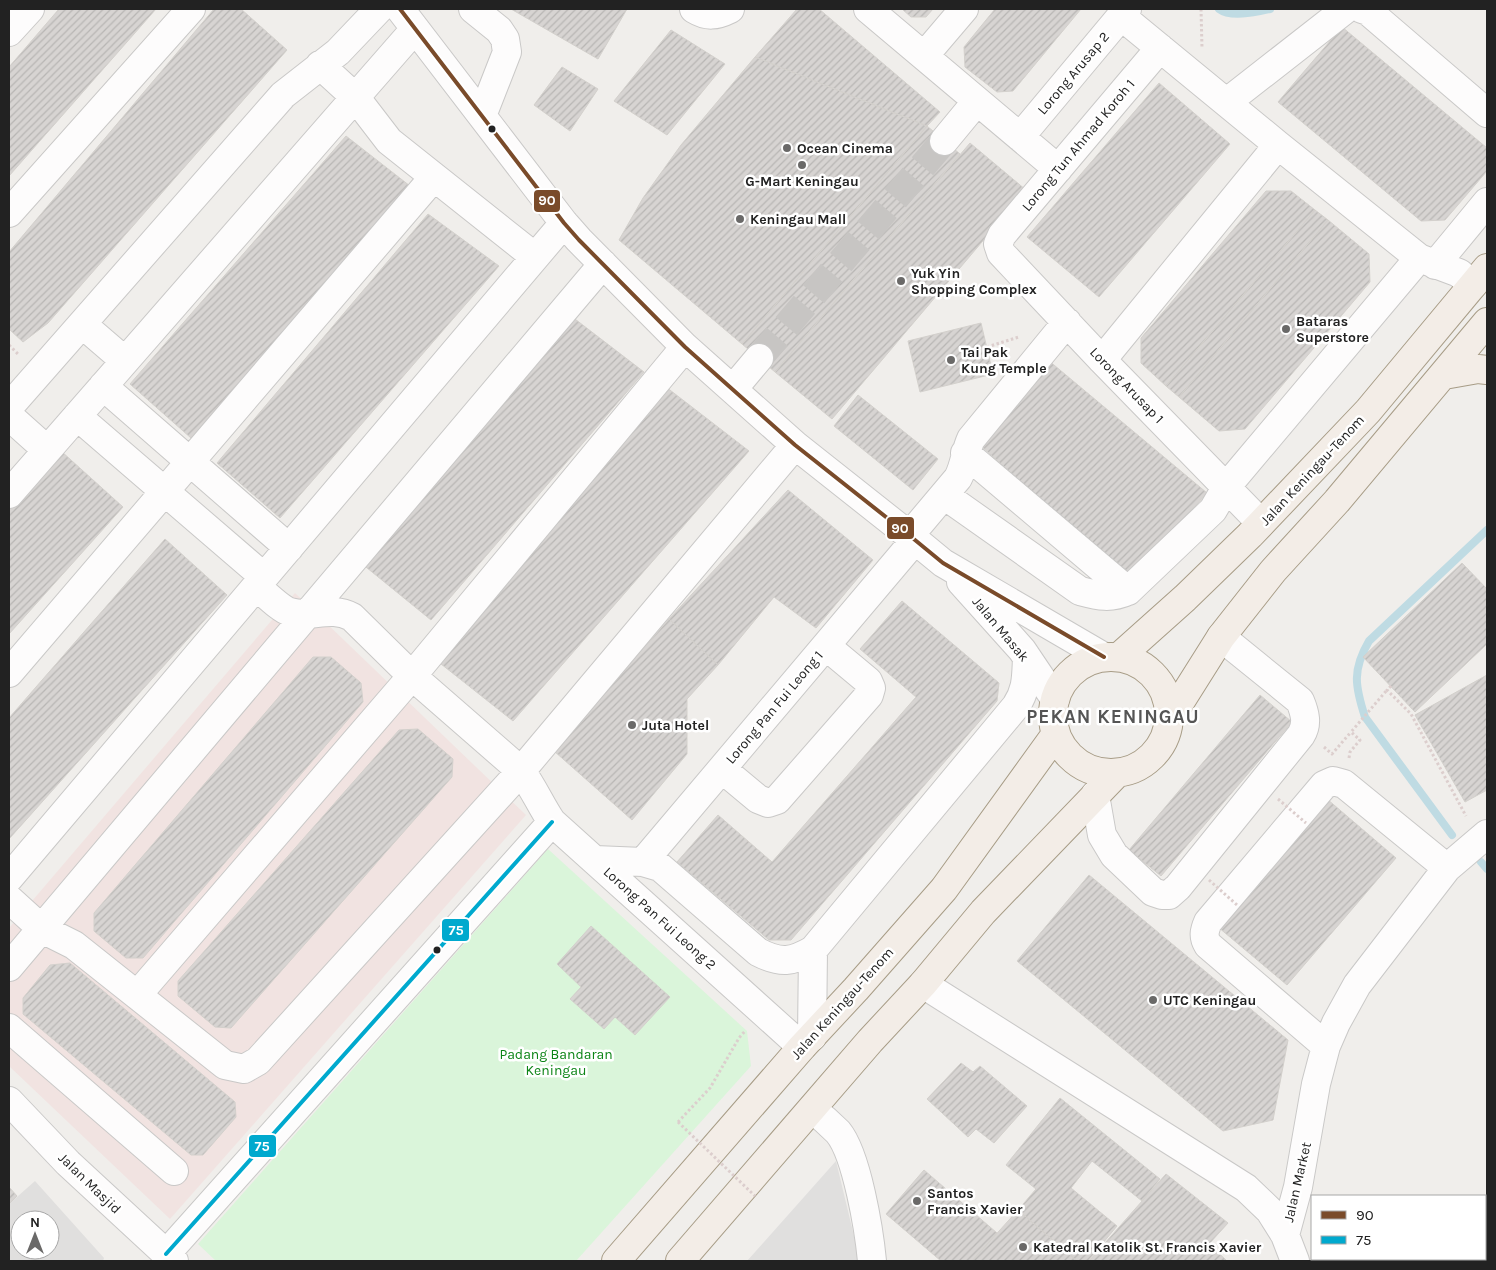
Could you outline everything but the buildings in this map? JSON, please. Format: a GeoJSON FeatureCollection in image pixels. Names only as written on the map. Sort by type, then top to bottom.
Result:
{"type":"FeatureCollection","features":[{"type":"Feature","properties":{"kind":"main road","name":"Jalan Keningau-Tenom"},"geometry":{"type":"LineString","coordinates":[[1112,657],[1185,598],[1262,523],[1368,411],[1480,276]]}},
{"type":"Feature","properties":{"kind":"main road"},"geometry":{"type":"LineString","coordinates":[[1170,718],[1221,637],[1487,322]]}},
{"type":"Feature","properties":{"kind":"main road"},"geometry":{"type":"LineString","coordinates":[[1444,375],[1478,369],[1487,370]]}},
{"type":"Feature","properties":{"kind":"main road"},"geometry":{"type":"LineString","coordinates":[[1112,657],[1136,662],[1150,672],[1162,685],[1168,700],[1170,718],[1167,734],[1159,749],[1148,761],[1133,769],[1117,773],[1098,772],[1080,764],[1065,751],[1056,734],[1052,717],[1055,699],[1063,682],[1075,669],[1088,661],[1112,657]]}},
{"type":"Feature","properties":{"kind":"main road","name":"Jalan Keningau-Tenom"},"geometry":{"type":"LineString","coordinates":[[616,1261],[807,1042],[944,889],[1056,734]]}},
{"type":"Feature","properties":{"kind":"main road"},"geometry":{"type":"LineString","coordinates":[[680,1261],[870,1041],[923,984],[983,912],[1117,773]]}},
{"type":"Feature","properties":{"kind":"street"},"geometry":{"type":"LineString","coordinates":[[9,32],[30,9]]}},
{"type":"Feature","properties":{"kind":"street"},"geometry":{"type":"LineString","coordinates":[[9,213],[191,9]]}},
{"type":"Feature","properties":{"kind":"street"},"geometry":{"type":"LineString","coordinates":[[9,407],[283,95],[349,41],[379,9]]}},
{"type":"Feature","properties":{"kind":"street"},"geometry":{"type":"LineString","coordinates":[[472,9],[499,30],[505,39],[507,52],[482,116]]}},
{"type":"Feature","properties":{"kind":"street"},"geometry":{"type":"LineString","coordinates":[[694,9],[703,14],[714,16],[730,9]]}},
{"type":"Feature","properties":{"kind":"street"},"geometry":{"type":"LineString","coordinates":[[868,9],[1058,169]]}},
{"type":"Feature","properties":{"kind":"street"},"geometry":{"type":"LineString","coordinates":[[924,56],[964,9]]}},
{"type":"Feature","properties":{"kind":"street"},"geometry":{"type":"LineString","coordinates":[[1227,102],[1346,9]]}},
{"type":"Feature","properties":{"kind":"street"},"geometry":{"type":"LineString","coordinates":[[1362,9],[1368,11],[1487,113]]}},
{"type":"Feature","properties":{"kind":"street"},"geometry":{"type":"LineString","coordinates":[[1124,12],[1160,48],[1278,146],[1427,262],[1459,274],[1480,276]]}},
{"type":"Feature","properties":{"kind":"street","name":"Lorong Arusap 2"},"geometry":{"type":"LineString","coordinates":[[1020,137],[1124,12]]}},
{"type":"Feature","properties":{"kind":"street"},"geometry":{"type":"LineString","coordinates":[[9,494],[356,98],[408,19]]}},
{"type":"Feature","properties":{"kind":"street","name":"Jalan Masak"},"geometry":{"type":"LineString","coordinates":[[408,19],[564,223],[603,264],[685,347],[795,445],[943,563],[1022,650],[1055,699]]}},
{"type":"Feature","properties":{"kind":"street","name":"Lorong Tun Ahmad Koroh 1"},"geometry":{"type":"LineString","coordinates":[[998,244],[1002,235],[1160,48]]}},
{"type":"Feature","properties":{"kind":"street"},"geometry":{"type":"LineString","coordinates":[[320,65],[356,98],[389,142],[535,258]]}},
{"type":"Feature","properties":{"kind":"street"},"geometry":{"type":"LineString","coordinates":[[944,141],[977,101]]}},
{"type":"Feature","properties":{"kind":"street"},"geometry":{"type":"LineString","coordinates":[[1102,360],[1278,146]]}},
{"type":"Feature","properties":{"kind":"street"},"geometry":{"type":"LineString","coordinates":[[9,673],[434,177]]}},
{"type":"Feature","properties":{"kind":"street"},"geometry":{"type":"LineString","coordinates":[[944,495],[1080,591],[1098,596],[1116,596],[1128,591],[1213,510],[1227,486],[1427,262],[1487,202]]}},
{"type":"Feature","properties":{"kind":"street"},"geometry":{"type":"LineString","coordinates":[[9,878],[564,223]]}},
{"type":"Feature","properties":{"kind":"street","name":"Lorong Arusap 1"},"geometry":{"type":"LineString","coordinates":[[998,244],[1001,253],[1102,360],[1262,523]]}},
{"type":"Feature","properties":{"kind":"street"},"geometry":{"type":"LineString","coordinates":[[9,967],[603,264]]}},
{"type":"Feature","properties":{"kind":"street","name":"Lorong Pan Fui Leong 1"},"geometry":{"type":"LineString","coordinates":[[643,862],[826,646],[913,538],[963,469],[965,453],[971,439],[1067,322]]}},
{"type":"Feature","properties":{"kind":"street"},"geometry":{"type":"LineString","coordinates":[[82,324],[125,361]]}},
{"type":"Feature","properties":{"kind":"street"},"geometry":{"type":"LineString","coordinates":[[138,994],[412,676],[685,347]]}},
{"type":"Feature","properties":{"kind":"street"},"geometry":{"type":"LineString","coordinates":[[733,389],[759,358]]}},
{"type":"Feature","properties":{"kind":"street"},"geometry":{"type":"LineString","coordinates":[[103,386],[289,548]]}},
{"type":"Feature","properties":{"kind":"street"},"geometry":{"type":"LineString","coordinates":[[9,416],[47,450]]}},
{"type":"Feature","properties":{"kind":"street"},"geometry":{"type":"LineString","coordinates":[[77,416],[164,491],[260,582],[285,610],[296,613],[344,612],[352,617],[412,676],[521,771],[531,784],[543,809],[552,822],[595,860]]}},
{"type":"Feature","properties":{"kind":"street"},"geometry":{"type":"LineString","coordinates":[[9,899],[42,929],[74,945],[225,1065],[244,1069],[258,1061],[521,771],[795,445]]}},
{"type":"Feature","properties":{"kind":"street"},"geometry":{"type":"LineString","coordinates":[[965,453],[1128,591]]}},
{"type":"Feature","properties":{"kind":"street","name":"Jalan Masak"},"geometry":{"type":"LineString","coordinates":[[943,563],[1112,657]]}},
{"type":"Feature","properties":{"kind":"street"},"geometry":{"type":"LineString","coordinates":[[1094,795],[1102,836],[1114,855],[1153,892],[1169,895],[1178,887],[1305,728],[1306,717],[1300,701],[1221,637]]}},
{"type":"Feature","properties":{"kind":"street","name":"Lorong Pan Fui Leong 1"},"geometry":{"type":"LineString","coordinates":[[722,769],[758,799],[768,803],[777,800],[869,696],[871,688],[868,681],[826,646]]}},
{"type":"Feature","properties":{"kind":"street","name":"Lorong Pan Fui Leong 2"},"geometry":{"type":"LineString","coordinates":[[595,860],[643,862],[660,867],[758,952],[767,957],[782,960],[798,959],[813,950],[1016,706],[1023,696],[1026,683],[1027,658]]}},
{"type":"Feature","properties":{"kind":"street"},"geometry":{"type":"LineString","coordinates":[[1326,1046],[1208,945],[1204,934],[1208,922],[1324,785],[1333,781],[1344,784],[1448,868]]}},
{"type":"Feature","properties":{"kind":"street"},"geometry":{"type":"LineString","coordinates":[[170,1258],[552,822]]}},
{"type":"Feature","properties":{"kind":"street","name":"Jalan Market"},"geometry":{"type":"LineString","coordinates":[[1284,1235],[1298,1187],[1316,1084],[1326,1046],[1336,1023],[1357,985],[1448,868],[1483,837]]}},
{"type":"Feature","properties":{"kind":"street","name":"Lorong Pan Fui Leong 2"},"geometry":{"type":"LineString","coordinates":[[595,860],[762,1011],[807,1042]]}},
{"type":"Feature","properties":{"kind":"street"},"geometry":{"type":"LineString","coordinates":[[807,1042],[813,950]]}},
{"type":"Feature","properties":{"kind":"street","name":"Jalan Market"},"geometry":{"type":"LineString","coordinates":[[923,984],[1246,1188],[1270,1211],[1284,1235]]}},
{"type":"Feature","properties":{"kind":"street"},"geometry":{"type":"LineString","coordinates":[[9,1028],[174,1171]]}},
{"type":"Feature","properties":{"kind":"street","name":"Jalan Masjid"},"geometry":{"type":"LineString","coordinates":[[9,1101],[68,1163],[170,1258]]}},
{"type":"Feature","properties":{"kind":"street"},"geometry":{"type":"LineString","coordinates":[[812,1109],[838,1133],[846,1146],[855,1170],[872,1261]]}},
{"type":"Feature","properties":{"kind":"street"},"geometry":{"type":"LineString","coordinates":[[1284,1235],[1295,1261]]}},
{"type":"Feature","properties":{"kind":"path"},"geometry":{"type":"LineString","coordinates":[[1201,9],[1202,39]]}},
{"type":"Feature","properties":{"kind":"path"},"geometry":{"type":"LineString","coordinates":[[1323,746],[1332,754],[1391,686]]}},
{"type":"Feature","properties":{"kind":"path"},"geometry":{"type":"LineString","coordinates":[[1387,690],[1411,714],[1483,837]]}},
{"type":"Feature","properties":{"kind":"path"},"geometry":{"type":"LineString","coordinates":[[1350,752],[1360,740],[1351,732]]}},
{"type":"Feature","properties":{"kind":"path"},"geometry":{"type":"LineString","coordinates":[[1278,799],[1306,824]]}},
{"type":"Feature","properties":{"kind":"path"},"geometry":{"type":"LineString","coordinates":[[1209,880],[1237,904]]}},
{"type":"Feature","properties":{"kind":"path"},"geometry":{"type":"LineString","coordinates":[[755,1196],[678,1122],[710,1088],[738,1038],[762,1011]]}},
{"type":"Feature","properties":{"kind":"shaded area"},"geometry":{"type":"Polygon","coordinates":[[[295,593],[526,815],[170,1219],[9,1066],[9,928],[295,593]]]}},
{"type":"Feature","properties":{"kind":"shaded area"},"geometry":{"type":"Polygon","coordinates":[[[836,1161],[860,1261],[747,1261],[836,1161]]]}},
{"type":"Feature","properties":{"kind":"shaded area"},"geometry":{"type":"Polygon","coordinates":[[[35,1181],[104,1258],[103,1261],[9,1261],[9,1204],[35,1181]]]}},
{"type":"Feature","properties":{"kind":"green space","name":"Padang Bandaran Keningau"},"geometry":{"type":"Polygon","coordinates":[[[548,849],[747,1031],[751,1066],[576,1261],[216,1261],[198,1244],[548,849]]]}},
{"type":"Feature","properties":{"kind":"waterway"},"geometry":{"type":"LineString","coordinates":[[1219,9],[1224,12],[1237,14],[1270,9]]}},
{"type":"Feature","properties":{"kind":"waterway"},"geometry":{"type":"LineString","coordinates":[[1452,835],[1365,717],[1357,687],[1357,678],[1360,661],[1369,641],[1487,530]]}},
{"type":"Feature","properties":{"kind":"waterway"},"geometry":{"type":"LineString","coordinates":[[1481,862],[1487,869]]}},
{"type":"Feature","properties":{"kind":"tunnel"},"geometry":{"type":"LineString","coordinates":[[759,358],[944,141]]}},
{"type":"Feature","properties":{"kind":"transit line","name":"90"},"geometry":{"type":"LineString","coordinates":[[400,9],[564,223],[685,347],[795,445],[943,563],[1104,657]]}},
{"type":"Feature","properties":{"kind":"transit line","name":"75"},"geometry":{"type":"LineString","coordinates":[[166,1254],[552,822]]}},
{"type":"Feature","properties":{"kind":"place","name":"Ocean Cinema"},"geometry":{"type":"Point","coordinates":[787,148]}},
{"type":"Feature","properties":{"kind":"place","name":"G-Mart Keningau"},"geometry":{"type":"Point","coordinates":[802,165]}},
{"type":"Feature","properties":{"kind":"place","name":"Keningau Mall"},"geometry":{"type":"Point","coordinates":[740,219]}},
{"type":"Feature","properties":{"kind":"place","name":"Yuk Yin Shopping Complex"},"geometry":{"type":"Point","coordinates":[901,281]}},
{"type":"Feature","properties":{"kind":"place","name":"Bataras Superstore"},"geometry":{"type":"Point","coordinates":[1286,329]}},
{"type":"Feature","properties":{"kind":"place","name":"Tai Pak Kung Temple"},"geometry":{"type":"Point","coordinates":[951,360]}},
{"type":"Feature","properties":{"kind":"place","name":"Juta Hotel"},"geometry":{"type":"Point","coordinates":[632,725]}},
{"type":"Feature","properties":{"kind":"place","name":"UTC Keningau"},"geometry":{"type":"Point","coordinates":[1153,1000]}},
{"type":"Feature","properties":{"kind":"place","name":"Santos Francis Xavier"},"geometry":{"type":"Point","coordinates":[917,1201]}},
{"type":"Feature","properties":{"kind":"place","name":"Katedral Katolik St. Francis Xavier"},"geometry":{"type":"Point","coordinates":[1023,1247]}},
{"type":"Feature","properties":{"kind":"district","name":"PEKAN KENINGAU"},"geometry":{"type":"Point","coordinates":[1113,716]}}]}
